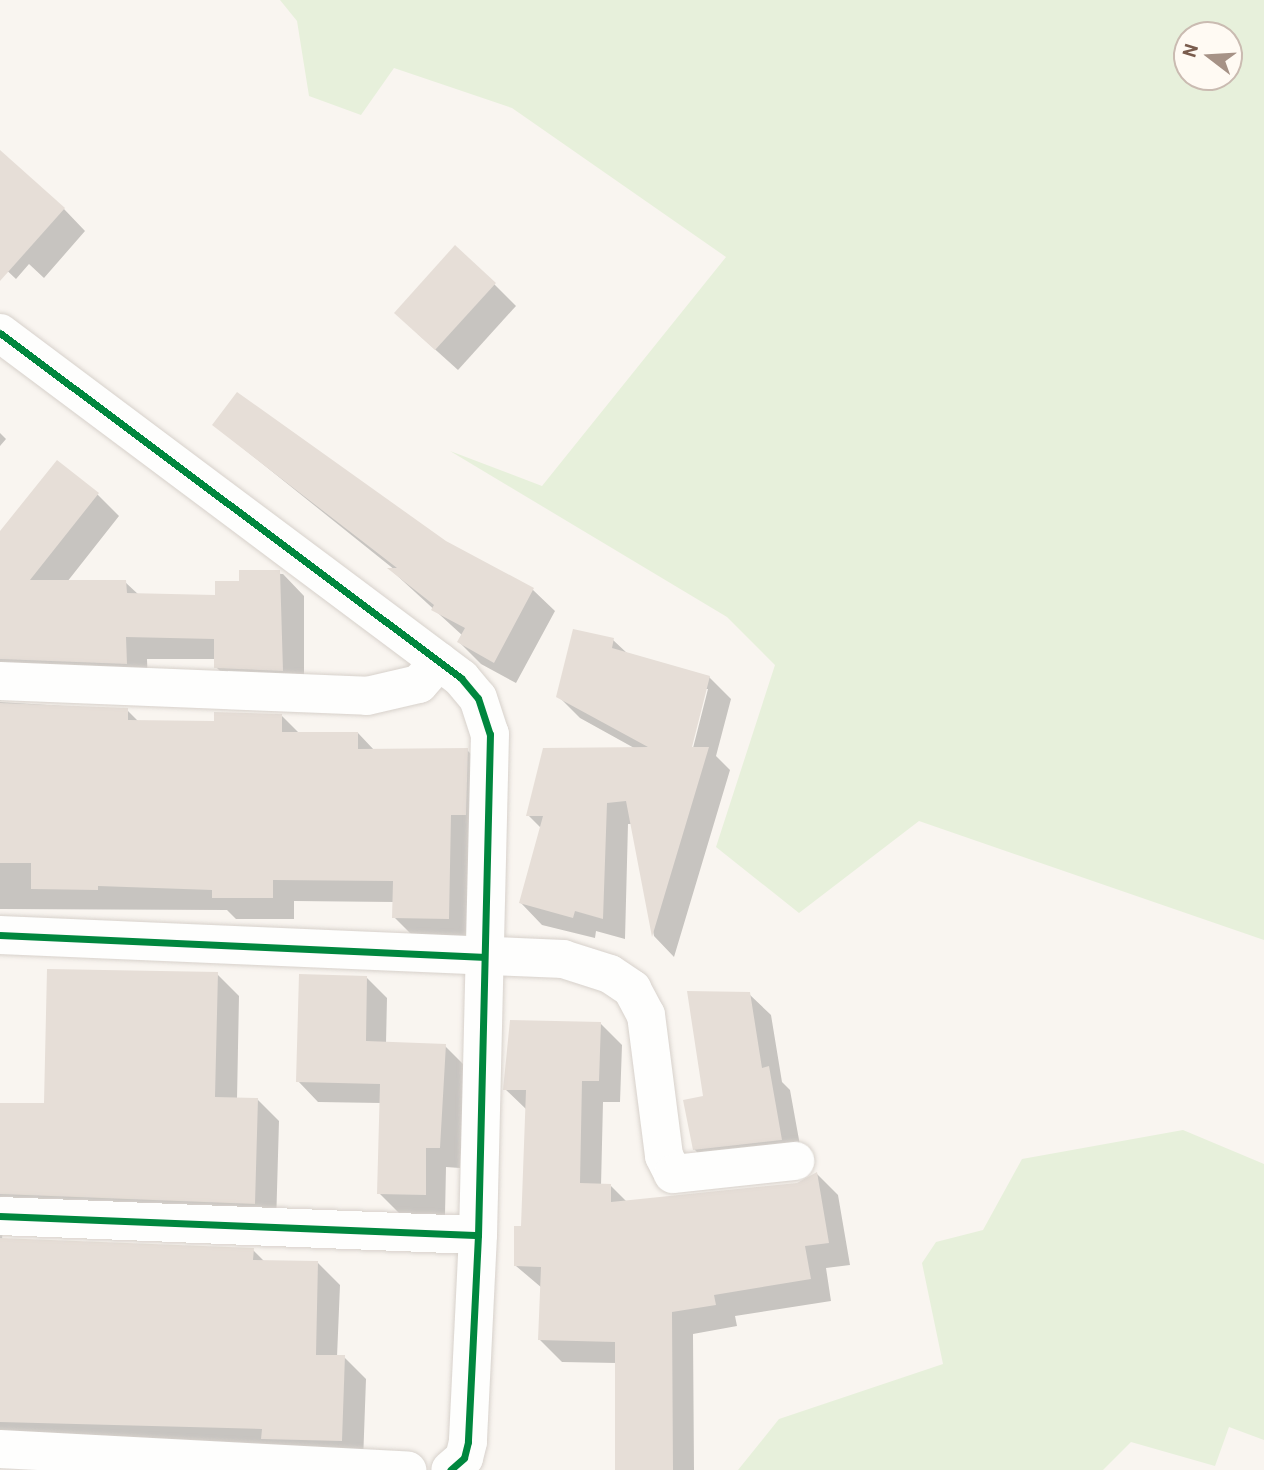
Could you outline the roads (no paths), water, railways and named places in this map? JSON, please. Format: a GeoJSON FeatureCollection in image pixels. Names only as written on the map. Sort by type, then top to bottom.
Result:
{"type":"FeatureCollection","features":[{"type":"Feature","properties":{"kind":"street"},"geometry":{"type":"LineString","coordinates":[[0,333],[439,661],[478,698],[490,734],[482,957],[478,1236],[468,1442],[464,1458],[450,1470]]}},
{"type":"Feature","properties":{"kind":"street"},"geometry":{"type":"LineString","coordinates":[[0,681],[366,696],[419,684],[439,661]]}},
{"type":"Feature","properties":{"kind":"street"},"geometry":{"type":"LineString","coordinates":[[0,935],[563,959],[610,974],[632,989],[646,1015],[664,1156],[673,1174],[795,1161]]}},
{"type":"Feature","properties":{"kind":"street"},"geometry":{"type":"LineString","coordinates":[[0,1216],[478,1236]]}},
{"type":"Feature","properties":{"kind":"street"},"geometry":{"type":"LineString","coordinates":[[0,1449],[80,1461],[407,1470]]}}]}
